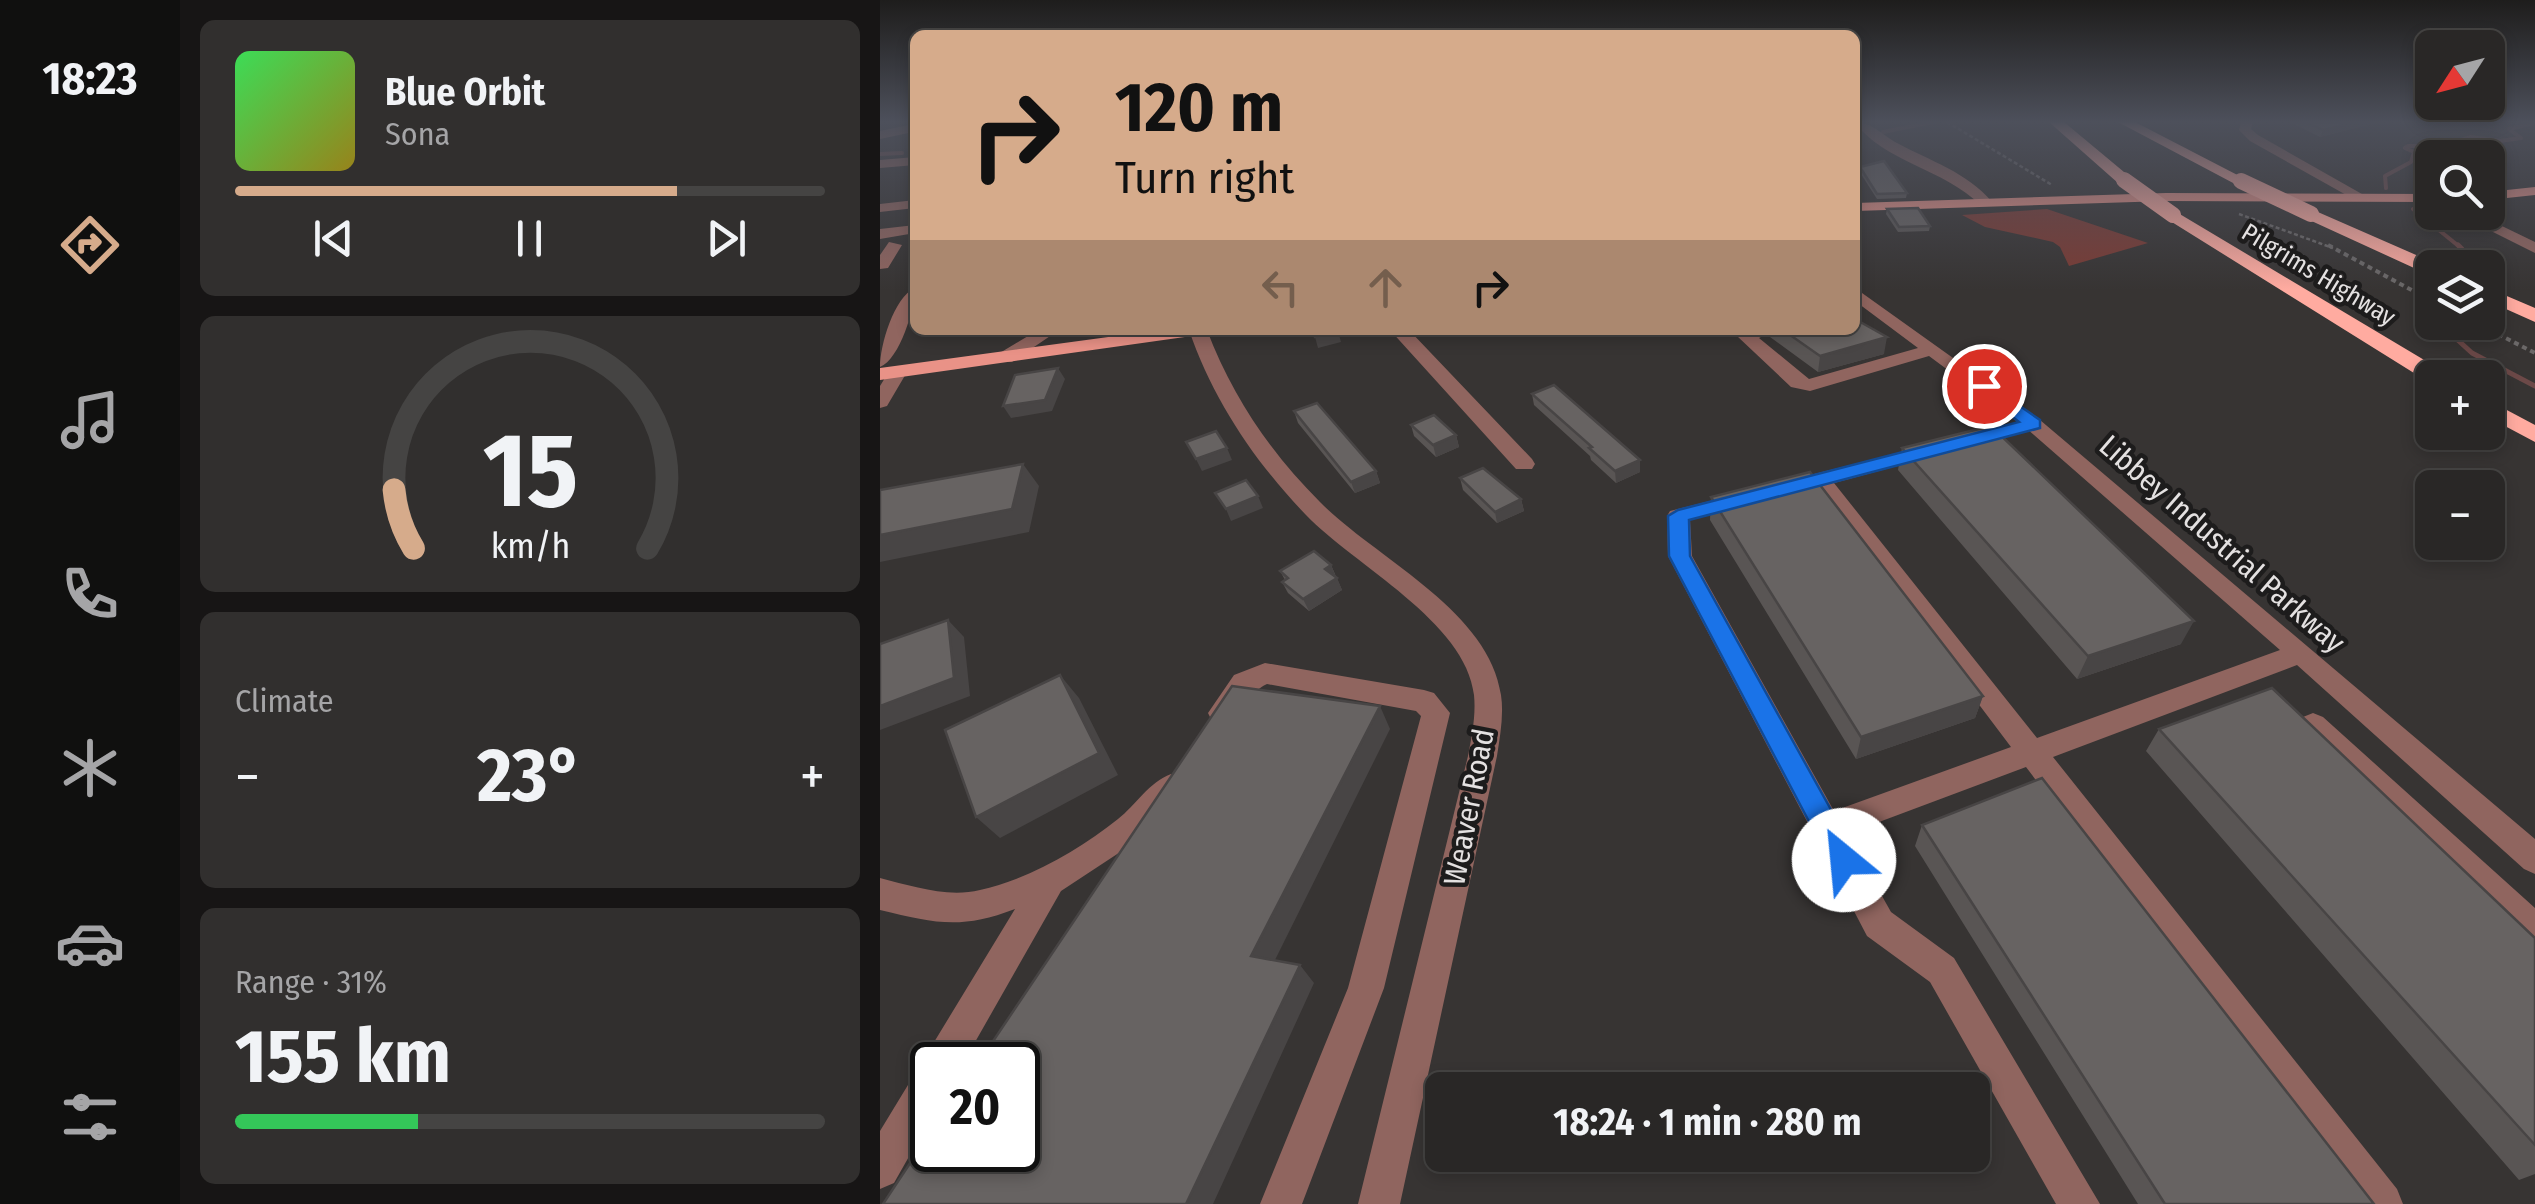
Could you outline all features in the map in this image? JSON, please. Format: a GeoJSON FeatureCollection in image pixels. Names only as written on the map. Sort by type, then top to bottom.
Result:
{"type":"FeatureCollection","features":[{"type":"Feature","properties":{"kind":"highway","name":"Pilgrims Highway"},"geometry":{"type":"LineString","coordinates":[[2122,178],[2173,216],[2415,364]]}},
{"type":"Feature","properties":{"kind":"highway","name":"Pilgrims Highway"},"geometry":{"type":"LineString","coordinates":[[2234,178],[2415,261]]}},
{"type":"Feature","properties":{"kind":"highway"},"geometry":{"type":"LineString","coordinates":[[2505,302],[2535,316]]}},
{"type":"Feature","properties":{"kind":"highway"},"geometry":{"type":"LineString","coordinates":[[2505,417],[2535,435]]}},
{"type":"Feature","properties":{"kind":"main road"},"geometry":{"type":"LineString","coordinates":[[2505,194],[2535,190]]}},
{"type":"Feature","properties":{"kind":"main road"},"geometry":{"type":"LineString","coordinates":[[1860,206],[2212,196],[2415,198]]}},
{"type":"Feature","properties":{"kind":"main road"},"geometry":{"type":"LineString","coordinates":[[886,369],[1004,358],[1164,335]]}},
{"type":"Feature","properties":{"kind":"street"},"geometry":{"type":"LineString","coordinates":[[1953,178],[1984,202]]}},
{"type":"Feature","properties":{"kind":"street"},"geometry":{"type":"LineString","coordinates":[[2326,178],[2362,198]]}},
{"type":"Feature","properties":{"kind":"street"},"geometry":{"type":"LineString","coordinates":[[880,199],[910,200]]}},
{"type":"Feature","properties":{"kind":"street"},"geometry":{"type":"LineString","coordinates":[[880,208],[910,201]]}},
{"type":"Feature","properties":{"kind":"street"},"geometry":{"type":"LineString","coordinates":[[880,234],[910,230]]}},
{"type":"Feature","properties":{"kind":"street"},"geometry":{"type":"LineString","coordinates":[[2498,230],[2535,248]]}},
{"type":"Feature","properties":{"kind":"street"},"geometry":{"type":"LineString","coordinates":[[882,265],[887,246]]}},
{"type":"Feature","properties":{"kind":"street","name":"Libbey Industrial Parkway"},"geometry":{"type":"LineString","coordinates":[[1860,300],[2033,424],[2528,842]]}},
{"type":"Feature","properties":{"kind":"street"},"geometry":{"type":"LineString","coordinates":[[880,402],[886,369],[910,305]]}},
{"type":"Feature","properties":{"kind":"street"},"geometry":{"type":"LineString","coordinates":[[1004,358],[1042,335]]}},
{"type":"Feature","properties":{"kind":"street","name":"Weaver Road"},"geometry":{"type":"LineString","coordinates":[[1201,335],[1216,377],[1280,471],[1328,523],[1434,610],[1454,632],[1483,678],[1488,696],[1486,729],[1451,906],[1379,1204]]}},
{"type":"Feature","properties":{"kind":"street"},"geometry":{"type":"LineString","coordinates":[[1404,335],[1524,464]]}},
{"type":"Feature","properties":{"kind":"street"},"geometry":{"type":"LineString","coordinates":[[1753,335],[1798,383],[1810,385],[1933,349]]}},
{"type":"Feature","properties":{"kind":"street"},"geometry":{"type":"LineString","coordinates":[[1994,434],[2033,424]]}},
{"type":"Feature","properties":{"kind":"street"},"geometry":{"type":"LineString","coordinates":[[1956,444],[1678,516],[1680,556],[1879,924],[1942,970],[2078,1204]]}},
{"type":"Feature","properties":{"kind":"street"},"geometry":{"type":"LineString","coordinates":[[1820,479],[2382,1204]]}},
{"type":"Feature","properties":{"kind":"street"},"geometry":{"type":"LineString","coordinates":[[1827,828],[2300,653]]}},
{"type":"Feature","properties":{"kind":"street"},"geometry":{"type":"LineString","coordinates":[[880,894],[934,907],[978,907],[1050,880],[1129,829],[1170,788],[1244,682],[1264,672],[1424,700],[1436,713],[1366,988],[1281,1204]]}},
{"type":"Feature","properties":{"kind":"street"},"geometry":{"type":"LineString","coordinates":[[2314,725],[2535,930]]}},
{"type":"Feature","properties":{"kind":"street"},"geometry":{"type":"LineString","coordinates":[[955,1042],[1050,880]]}},
{"type":"Feature","properties":{"kind":"street"},"geometry":{"type":"LineString","coordinates":[[880,1170],[910,1118]]}},
{"type":"Feature","properties":{"kind":"path"},"geometry":{"type":"LineString","coordinates":[[2037,178],[2070,199]]}},
{"type":"Feature","properties":{"kind":"path"},"geometry":{"type":"LineString","coordinates":[[2212,196],[2228,210],[2318,240],[2415,292]]}},
{"type":"Feature","properties":{"kind":"path"},"geometry":{"type":"LineString","coordinates":[[2505,338],[2535,354]]}},
{"type":"Feature","properties":{"kind":"shaded area"},"geometry":{"type":"Polygon","coordinates":[[[2047,209],[2148,243],[2069,266],[2060,247],[2053,242],[1985,227],[1962,215],[2047,209]]]}},
{"type":"Feature","properties":{"kind":"building"},"geometry":{"type":"Polygon","coordinates":[[[1867,178],[1896,178],[1907,193],[1877,194],[1867,178]]]}},
{"type":"Feature","properties":{"kind":"building"},"geometry":{"type":"Polygon","coordinates":[[[1918,208],[1930,226],[1899,227],[1887,209],[1918,208]]]}},
{"type":"Feature","properties":{"kind":"building"},"geometry":{"type":"Polygon","coordinates":[[[1860,322],[1887,337],[1820,356],[1790,335],[1860,335],[1860,322]]]}},
{"type":"Feature","properties":{"kind":"building"},"geometry":{"type":"Polygon","coordinates":[[[1058,368],[1045,400],[1003,406],[1015,375],[1058,368]]]}},
{"type":"Feature","properties":{"kind":"building"},"geometry":{"type":"Polygon","coordinates":[[[1554,385],[1640,460],[1615,471],[1532,394],[1554,385]]]}},
{"type":"Feature","properties":{"kind":"building"},"geometry":{"type":"Polygon","coordinates":[[[1317,403],[1376,471],[1351,482],[1294,411],[1317,403]]]}},
{"type":"Feature","properties":{"kind":"building"},"geometry":{"type":"Polygon","coordinates":[[[1434,415],[1456,435],[1433,445],[1411,425],[1434,415]]]}},
{"type":"Feature","properties":{"kind":"building"},"geometry":{"type":"Polygon","coordinates":[[[1991,426],[2194,621],[2088,656],[1902,448],[1991,426]]]}},
{"type":"Feature","properties":{"kind":"building"},"geometry":{"type":"Polygon","coordinates":[[[1216,431],[1227,448],[1196,459],[1186,442],[1216,431]]]}},
{"type":"Feature","properties":{"kind":"building"},"geometry":{"type":"Polygon","coordinates":[[[1023,464],[1012,509],[880,535],[880,490],[1023,464]]]}},
{"type":"Feature","properties":{"kind":"building"},"geometry":{"type":"Polygon","coordinates":[[[1483,468],[1521,499],[1495,512],[1460,478],[1483,468]]]}},
{"type":"Feature","properties":{"kind":"building"},"geometry":{"type":"Polygon","coordinates":[[[1810,472],[1983,696],[1861,737],[1711,497],[1810,472]]]}},
{"type":"Feature","properties":{"kind":"building"},"geometry":{"type":"Polygon","coordinates":[[[1246,480],[1258,496],[1226,509],[1215,493],[1246,480]]]}},
{"type":"Feature","properties":{"kind":"building"},"geometry":{"type":"Polygon","coordinates":[[[1314,551],[1331,565],[1325,569],[1337,578],[1303,599],[1282,582],[1288,578],[1280,571],[1314,551]]]}},
{"type":"Feature","properties":{"kind":"building"},"geometry":{"type":"Polygon","coordinates":[[[948,620],[954,678],[880,706],[880,644],[948,620]]]}},
{"type":"Feature","properties":{"kind":"building"},"geometry":{"type":"Polygon","coordinates":[[[1060,675],[1099,753],[976,817],[945,730],[1060,675]]]}},
{"type":"Feature","properties":{"kind":"building"},"geometry":{"type":"Polygon","coordinates":[[[1232,686],[1380,706],[1251,956],[1300,965],[1186,1204],[883,1204],[910,1163],[910,1172],[1040,1172],[1040,1042],[992,1042],[1232,686]]]}},
{"type":"Feature","properties":{"kind":"building"},"geometry":{"type":"Polygon","coordinates":[[[2272,688],[2535,938],[2535,1145],[2159,729],[2272,688]]]}},
{"type":"Feature","properties":{"kind":"building"},"geometry":{"type":"Polygon","coordinates":[[[2042,778],[2374,1204],[2165,1204],[1922,825],[2042,778]]]}},
{"type":"Feature","properties":{"kind":"waterway"},"geometry":{"type":"LineString","coordinates":[[2385,178],[2386,188]]}},
{"type":"Feature","properties":{"kind":"waterway"},"geometry":{"type":"LineString","coordinates":[[2413,209],[2461,248]]}},
{"type":"Feature","properties":{"kind":"waterway"},"geometry":{"type":"LineString","coordinates":[[2458,245],[2461,248]]}},
{"type":"Feature","properties":{"kind":"waterway"},"geometry":{"type":"LineString","coordinates":[[2458,340],[2472,353],[2535,386]]}},
{"type":"Feature","properties":{"kind":"route"},"geometry":{"type":"LineString","coordinates":[[1844,860],[1680,556],[1678,516],[2033,424],[1984,386]]}}]}
